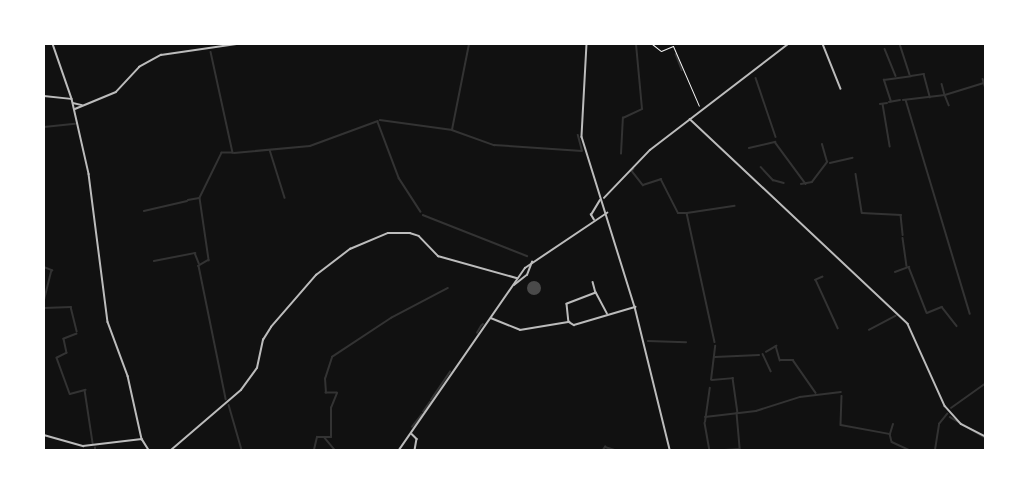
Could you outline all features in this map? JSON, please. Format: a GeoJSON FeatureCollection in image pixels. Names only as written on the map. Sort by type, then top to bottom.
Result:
{"type":"FeatureCollection","features":[{"type":"Feature","properties":{"kind":"street"},"geometry":{"type":"LineString","coordinates":[[53,44],[72,99],[93,197],[106,316],[128,376],[142,439],[149,450]]}},
{"type":"Feature","properties":{"kind":"street"},"geometry":{"type":"LineString","coordinates":[[74,109],[116,92],[139,67],[161,55],[236,44]]}},
{"type":"Feature","properties":{"kind":"street"},"geometry":{"type":"LineString","coordinates":[[587,44],[580,126],[604,198],[635,307],[670,450]]}},
{"type":"Feature","properties":{"kind":"street"},"geometry":{"type":"LineString","coordinates":[[604,198],[650,150],[788,44]]}},
{"type":"Feature","properties":{"kind":"street"},"geometry":{"type":"LineString","coordinates":[[823,44],[841,88]]}},
{"type":"Feature","properties":{"kind":"street"},"geometry":{"type":"LineString","coordinates":[[44,96],[72,99]]}},
{"type":"Feature","properties":{"kind":"street"},"geometry":{"type":"LineString","coordinates":[[73,103],[82,105]]}},
{"type":"Feature","properties":{"kind":"street"},"geometry":{"type":"LineString","coordinates":[[690,119],[909,324],[945,407],[961,424],[986,437]]}},
{"type":"Feature","properties":{"kind":"street"},"geometry":{"type":"LineString","coordinates":[[594,221],[591,215],[600,200]]}},
{"type":"Feature","properties":{"kind":"street"},"geometry":{"type":"LineString","coordinates":[[399,450],[517,278],[532,261],[608,213]]}},
{"type":"Feature","properties":{"kind":"street"},"geometry":{"type":"LineString","coordinates":[[171,450],[241,390],[257,368],[263,340],[271,327],[316,275],[350,249],[388,233],[410,233],[419,236],[438,256],[517,278]]}},
{"type":"Feature","properties":{"kind":"street"},"geometry":{"type":"LineString","coordinates":[[513,285],[526,275],[532,261]]}},
{"type":"Feature","properties":{"kind":"street"},"geometry":{"type":"LineString","coordinates":[[593,282],[596,293],[608,314]]}},
{"type":"Feature","properties":{"kind":"street"},"geometry":{"type":"LineString","coordinates":[[569,322],[567,304],[596,293]]}},
{"type":"Feature","properties":{"kind":"street"},"geometry":{"type":"LineString","coordinates":[[490,317],[520,330],[569,322],[578,325],[635,307]]}},
{"type":"Feature","properties":{"kind":"street"},"geometry":{"type":"LineString","coordinates":[[411,433],[417,439],[415,450]]}},
{"type":"Feature","properties":{"kind":"street"},"geometry":{"type":"LineString","coordinates":[[44,435],[83,446],[142,439]]}},
{"type":"Feature","properties":{"kind":"path"},"geometry":{"type":"LineString","coordinates":[[652,44],[661,51],[673,46],[701,110]]}},
{"type":"Feature","properties":{"kind":"building"},"geometry":{"type":"Polygon","coordinates":[[[534,281],[539,283],[541,288],[539,293],[534,295],[529,293],[527,288],[529,283],[534,281]]]}},
{"type":"Feature","properties":{"kind":"waterway"},"geometry":{"type":"LineString","coordinates":[[380,120],[452,130],[469,44]]}},
{"type":"Feature","properties":{"kind":"waterway"},"geometry":{"type":"LineString","coordinates":[[621,154],[623,118],[642,109],[636,44]]}},
{"type":"Feature","properties":{"kind":"waterway"},"geometry":{"type":"LineString","coordinates":[[900,44],[910,74]]}},
{"type":"Feature","properties":{"kind":"waterway"},"geometry":{"type":"LineString","coordinates":[[885,49],[896,76]]}},
{"type":"Feature","properties":{"kind":"waterway"},"geometry":{"type":"LineString","coordinates":[[211,52],[233,153],[222,153],[200,198],[209,260],[199,266],[226,399]]}},
{"type":"Feature","properties":{"kind":"waterway"},"geometry":{"type":"LineString","coordinates":[[676,54],[682,70]]}},
{"type":"Feature","properties":{"kind":"waterway"},"geometry":{"type":"LineString","coordinates":[[891,102],[884,80],[924,74],[930,97]]}},
{"type":"Feature","properties":{"kind":"waterway"},"geometry":{"type":"LineString","coordinates":[[756,78],[776,137]]}},
{"type":"Feature","properties":{"kind":"waterway"},"geometry":{"type":"LineString","coordinates":[[983,79],[985,86]]}},
{"type":"Feature","properties":{"kind":"waterway"},"geometry":{"type":"LineString","coordinates":[[903,100],[945,95],[984,83]]}},
{"type":"Feature","properties":{"kind":"waterway"},"geometry":{"type":"LineString","coordinates":[[942,84],[945,95]]}},
{"type":"Feature","properties":{"kind":"waterway"},"geometry":{"type":"LineString","coordinates":[[945,95],[949,105]]}},
{"type":"Feature","properties":{"kind":"waterway"},"geometry":{"type":"LineString","coordinates":[[889,102],[900,100]]}},
{"type":"Feature","properties":{"kind":"waterway"},"geometry":{"type":"LineString","coordinates":[[906,100],[970,314]]}},
{"type":"Feature","properties":{"kind":"waterway"},"geometry":{"type":"LineString","coordinates":[[880,104],[887,103]]}},
{"type":"Feature","properties":{"kind":"waterway"},"geometry":{"type":"LineString","coordinates":[[883,104],[890,146]]}},
{"type":"Feature","properties":{"kind":"waterway"},"geometry":{"type":"LineString","coordinates":[[234,153],[310,146],[378,121]]}},
{"type":"Feature","properties":{"kind":"waterway"},"geometry":{"type":"LineString","coordinates":[[378,122],[399,178],[421,212]]}},
{"type":"Feature","properties":{"kind":"waterway"},"geometry":{"type":"LineString","coordinates":[[44,127],[75,124]]}},
{"type":"Feature","properties":{"kind":"waterway"},"geometry":{"type":"LineString","coordinates":[[452,130],[494,145],[582,151],[578,136]]}},
{"type":"Feature","properties":{"kind":"waterway"},"geometry":{"type":"LineString","coordinates":[[749,148],[775,142],[806,184]]}},
{"type":"Feature","properties":{"kind":"waterway"},"geometry":{"type":"LineString","coordinates":[[801,184],[812,182],[827,162],[822,145]]}},
{"type":"Feature","properties":{"kind":"waterway"},"geometry":{"type":"LineString","coordinates":[[270,150],[285,198]]}},
{"type":"Feature","properties":{"kind":"waterway"},"geometry":{"type":"LineString","coordinates":[[830,163],[852,158]]}},
{"type":"Feature","properties":{"kind":"waterway"},"geometry":{"type":"LineString","coordinates":[[761,167],[773,180],[784,183]]}},
{"type":"Feature","properties":{"kind":"waterway"},"geometry":{"type":"LineString","coordinates":[[634,169],[632,171],[643,185],[661,179],[678,213],[687,213],[715,342]]}},
{"type":"Feature","properties":{"kind":"waterway"},"geometry":{"type":"LineString","coordinates":[[856,174],[862,213],[901,215],[903,235]]}},
{"type":"Feature","properties":{"kind":"waterway"},"geometry":{"type":"LineString","coordinates":[[188,200],[199,198]]}},
{"type":"Feature","properties":{"kind":"waterway"},"geometry":{"type":"LineString","coordinates":[[144,211],[187,201]]}},
{"type":"Feature","properties":{"kind":"waterway"},"geometry":{"type":"LineString","coordinates":[[687,213],[734,206]]}},
{"type":"Feature","properties":{"kind":"waterway"},"geometry":{"type":"LineString","coordinates":[[423,215],[527,256]]}},
{"type":"Feature","properties":{"kind":"waterway"},"geometry":{"type":"LineString","coordinates":[[903,238],[907,266]]}},
{"type":"Feature","properties":{"kind":"waterway"},"geometry":{"type":"LineString","coordinates":[[154,261],[195,253],[199,263]]}},
{"type":"Feature","properties":{"kind":"waterway"},"geometry":{"type":"LineString","coordinates":[[44,267],[52,270],[44,301]]}},
{"type":"Feature","properties":{"kind":"waterway"},"geometry":{"type":"LineString","coordinates":[[895,272],[909,267],[927,313],[942,307],[957,326]]}},
{"type":"Feature","properties":{"kind":"waterway"},"geometry":{"type":"LineString","coordinates":[[823,277],[816,280],[838,328]]}},
{"type":"Feature","properties":{"kind":"waterway"},"geometry":{"type":"LineString","coordinates":[[314,450],[317,437],[331,437],[331,408],[337,393],[326,393],[325,379],[332,357],[391,318],[448,288]]}},
{"type":"Feature","properties":{"kind":"waterway"},"geometry":{"type":"LineString","coordinates":[[44,308],[71,307],[77,331]]}},
{"type":"Feature","properties":{"kind":"waterway"},"geometry":{"type":"LineString","coordinates":[[869,330],[895,316]]}},
{"type":"Feature","properties":{"kind":"waterway"},"geometry":{"type":"LineString","coordinates":[[477,333],[481,326]]}},
{"type":"Feature","properties":{"kind":"waterway"},"geometry":{"type":"LineString","coordinates":[[77,334],[64,339],[67,353],[57,358],[70,394],[85,390],[93,443]]}},
{"type":"Feature","properties":{"kind":"waterway"},"geometry":{"type":"LineString","coordinates":[[648,341],[686,342]]}},
{"type":"Feature","properties":{"kind":"waterway"},"geometry":{"type":"LineString","coordinates":[[711,380],[715,346]]}},
{"type":"Feature","properties":{"kind":"waterway"},"geometry":{"type":"LineString","coordinates":[[766,352],[776,346],[780,360],[793,360],[816,393]]}},
{"type":"Feature","properties":{"kind":"waterway"},"geometry":{"type":"LineString","coordinates":[[763,354],[771,371]]}},
{"type":"Feature","properties":{"kind":"waterway"},"geometry":{"type":"LineString","coordinates":[[715,357],[759,355]]}},
{"type":"Feature","properties":{"kind":"waterway"},"geometry":{"type":"LineString","coordinates":[[431,400],[450,372]]}},
{"type":"Feature","properties":{"kind":"waterway"},"geometry":{"type":"LineString","coordinates":[[712,380],[733,378],[738,412]]}},
{"type":"Feature","properties":{"kind":"waterway"},"geometry":{"type":"LineString","coordinates":[[951,408],[986,383]]}},
{"type":"Feature","properties":{"kind":"waterway"},"geometry":{"type":"LineString","coordinates":[[705,422],[710,388]]}},
{"type":"Feature","properties":{"kind":"waterway"},"geometry":{"type":"LineString","coordinates":[[705,417],[756,411],[800,397],[841,392]]}},
{"type":"Feature","properties":{"kind":"waterway"},"geometry":{"type":"LineString","coordinates":[[842,396],[841,425],[890,434],[892,442],[909,450]]}},
{"type":"Feature","properties":{"kind":"waterway"},"geometry":{"type":"LineString","coordinates":[[423,412],[430,402]]}},
{"type":"Feature","properties":{"kind":"waterway"},"geometry":{"type":"LineString","coordinates":[[229,405],[242,450]]}},
{"type":"Feature","properties":{"kind":"waterway"},"geometry":{"type":"LineString","coordinates":[[737,413],[740,450]]}},
{"type":"Feature","properties":{"kind":"waterway"},"geometry":{"type":"LineString","coordinates":[[412,427],[422,414]]}},
{"type":"Feature","properties":{"kind":"waterway"},"geometry":{"type":"LineString","coordinates":[[935,450],[939,424],[947,414]]}},
{"type":"Feature","properties":{"kind":"waterway"},"geometry":{"type":"LineString","coordinates":[[950,417],[986,438]]}},
{"type":"Feature","properties":{"kind":"waterway"},"geometry":{"type":"LineString","coordinates":[[705,423],[710,450]]}},
{"type":"Feature","properties":{"kind":"waterway"},"geometry":{"type":"LineString","coordinates":[[890,434],[893,424]]}},
{"type":"Feature","properties":{"kind":"waterway"},"geometry":{"type":"LineString","coordinates":[[325,438],[335,450]]}},
{"type":"Feature","properties":{"kind":"waterway"},"geometry":{"type":"LineString","coordinates":[[603,450],[605,447],[615,450]]}},
{"type":"Feature","properties":{"kind":"waterway"},"geometry":{"type":"LineString","coordinates":[[725,450],[739,449]]}}]}
